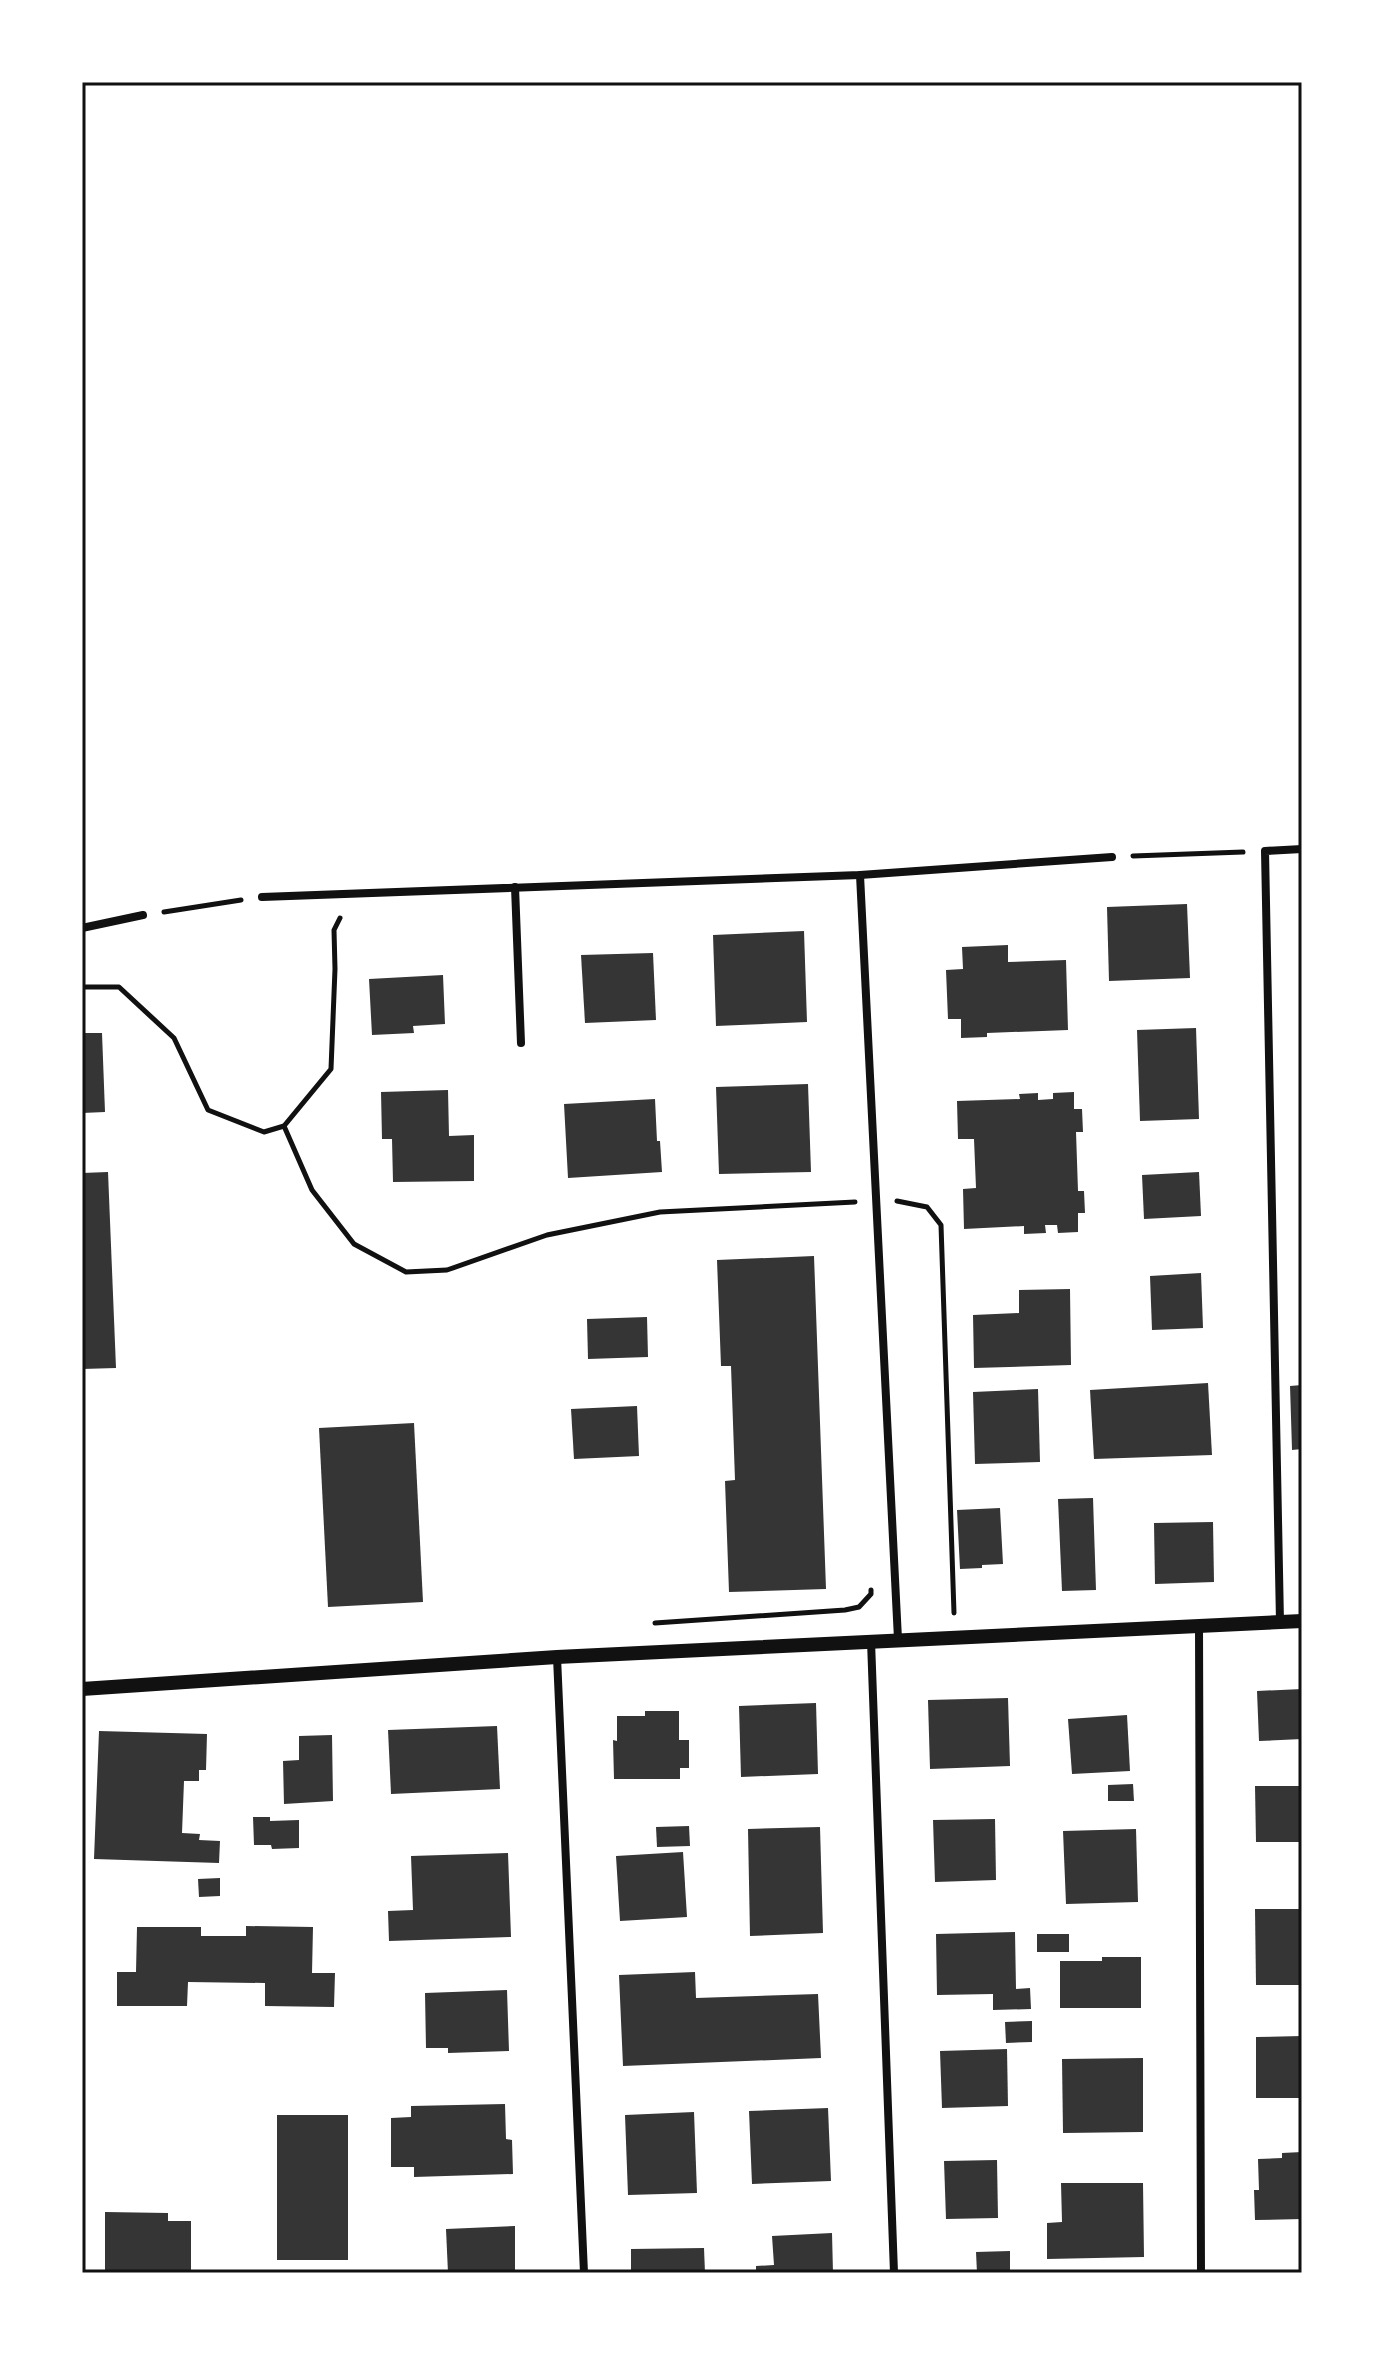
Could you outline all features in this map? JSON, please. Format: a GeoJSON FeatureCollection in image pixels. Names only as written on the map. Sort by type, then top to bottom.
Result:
{"type":"FeatureCollection","features":[{"type":"Feature","properties":{"kind":"street"},"geometry":{"type":"LineString","coordinates":[[1280,1622],[1265,851],[1302,849]]}},
{"type":"Feature","properties":{"kind":"street"},"geometry":{"type":"LineString","coordinates":[[262,897],[860,875],[1112,857]]}},
{"type":"Feature","properties":{"kind":"street"},"geometry":{"type":"LineString","coordinates":[[860,875],[898,1639]]}},
{"type":"Feature","properties":{"kind":"street"},"geometry":{"type":"LineString","coordinates":[[515,887],[521,1043]]}},
{"type":"Feature","properties":{"kind":"street"},"geometry":{"type":"LineString","coordinates":[[82,928],[143,915]]}},
{"type":"Feature","properties":{"kind":"street"},"geometry":{"type":"LineString","coordinates":[[82,1689],[557,1657],[1302,1621]]}},
{"type":"Feature","properties":{"kind":"street"},"geometry":{"type":"LineString","coordinates":[[1199,1627],[1201,2273]]}},
{"type":"Feature","properties":{"kind":"street"},"geometry":{"type":"LineString","coordinates":[[871,1641],[894,2273]]}},
{"type":"Feature","properties":{"kind":"street"},"geometry":{"type":"LineString","coordinates":[[557,1657],[584,2273]]}},
{"type":"Feature","properties":{"kind":"path"},"geometry":{"type":"LineString","coordinates":[[1112,857],[1265,851]]}},
{"type":"Feature","properties":{"kind":"path"},"geometry":{"type":"LineString","coordinates":[[82,987],[119,987],[174,1038],[208,1110],[264,1132],[284,1126],[331,1069],[334,930],[352,893]]}},
{"type":"Feature","properties":{"kind":"path"},"geometry":{"type":"LineString","coordinates":[[143,915],[262,897]]}},
{"type":"Feature","properties":{"kind":"path"},"geometry":{"type":"LineString","coordinates":[[284,1126],[312,1190],[354,1244],[406,1272],[447,1270],[547,1235],[660,1212],[904,1200],[927,1207],[941,1225],[955,1637]]}},
{"type":"Feature","properties":{"kind":"building"},"geometry":{"type":"Polygon","coordinates":[[[1187,904],[1190,978],[1109,981],[1107,907],[1187,904]]]}},
{"type":"Feature","properties":{"kind":"building"},"geometry":{"type":"Polygon","coordinates":[[[804,931],[807,1022],[716,1026],[713,935],[804,931]]]}},
{"type":"Feature","properties":{"kind":"building"},"geometry":{"type":"Polygon","coordinates":[[[1008,945],[1008,962],[1066,960],[1068,1030],[987,1033],[987,1037],[961,1038],[961,1019],[948,1019],[946,970],[963,969],[962,947],[1008,945]]]}},
{"type":"Feature","properties":{"kind":"building"},"geometry":{"type":"Polygon","coordinates":[[[653,953],[656,1020],[585,1023],[581,955],[653,953]]]}},
{"type":"Feature","properties":{"kind":"building"},"geometry":{"type":"Polygon","coordinates":[[[443,975],[445,1024],[413,1026],[414,1033],[372,1035],[369,979],[443,975]]]}},
{"type":"Feature","properties":{"kind":"building"},"geometry":{"type":"Polygon","coordinates":[[[1196,1028],[1199,1119],[1140,1121],[1137,1030],[1196,1028]]]}},
{"type":"Feature","properties":{"kind":"building"},"geometry":{"type":"Polygon","coordinates":[[[82,1033],[102,1033],[105,1112],[82,1113],[82,1033]]]}},
{"type":"Feature","properties":{"kind":"building"},"geometry":{"type":"Polygon","coordinates":[[[808,1084],[811,1172],[719,1174],[716,1087],[808,1084]]]}},
{"type":"Feature","properties":{"kind":"building"},"geometry":{"type":"Polygon","coordinates":[[[448,1090],[449,1136],[474,1135],[474,1181],[393,1182],[392,1139],[382,1139],[381,1092],[448,1090]]]}},
{"type":"Feature","properties":{"kind":"building"},"geometry":{"type":"Polygon","coordinates":[[[1074,1092],[1074,1109],[1082,1109],[1083,1132],[1076,1132],[1078,1191],[1084,1191],[1085,1213],[1078,1213],[1078,1232],[1058,1233],[1057,1225],[1045,1225],[1046,1233],[1024,1234],[1024,1226],[964,1229],[963,1189],[976,1188],[974,1139],[958,1139],[957,1101],[1020,1099],[1019,1094],[1038,1093],[1038,1100],[1053,1099],[1053,1093],[1074,1092]]]}},
{"type":"Feature","properties":{"kind":"building"},"geometry":{"type":"Polygon","coordinates":[[[655,1099],[662,1172],[568,1178],[564,1104],[655,1099]]]}},
{"type":"Feature","properties":{"kind":"building"},"geometry":{"type":"Polygon","coordinates":[[[108,1172],[116,1368],[82,1369],[82,1173],[108,1172]]]}},
{"type":"Feature","properties":{"kind":"building"},"geometry":{"type":"Polygon","coordinates":[[[1199,1172],[1201,1216],[1144,1219],[1142,1175],[1199,1172]]]}},
{"type":"Feature","properties":{"kind":"building"},"geometry":{"type":"Polygon","coordinates":[[[814,1256],[826,1589],[729,1592],[725,1481],[735,1480],[731,1366],[721,1366],[717,1260],[814,1256]]]}},
{"type":"Feature","properties":{"kind":"building"},"geometry":{"type":"Polygon","coordinates":[[[1201,1273],[1203,1328],[1152,1330],[1150,1276],[1201,1273]]]}},
{"type":"Feature","properties":{"kind":"building"},"geometry":{"type":"Polygon","coordinates":[[[1070,1289],[1071,1365],[974,1368],[973,1315],[1019,1313],[1019,1290],[1070,1289]]]}},
{"type":"Feature","properties":{"kind":"building"},"geometry":{"type":"Polygon","coordinates":[[[647,1317],[648,1357],[588,1359],[587,1319],[647,1317]]]}},
{"type":"Feature","properties":{"kind":"building"},"geometry":{"type":"Polygon","coordinates":[[[1208,1383],[1212,1455],[1094,1459],[1090,1390],[1208,1383]]]}},
{"type":"Feature","properties":{"kind":"building"},"geometry":{"type":"Polygon","coordinates":[[[1302,1385],[1302,1449],[1292,1450],[1290,1386],[1302,1385]]]}},
{"type":"Feature","properties":{"kind":"building"},"geometry":{"type":"Polygon","coordinates":[[[1038,1389],[1040,1462],[975,1464],[973,1392],[1038,1389]]]}},
{"type":"Feature","properties":{"kind":"building"},"geometry":{"type":"Polygon","coordinates":[[[637,1406],[639,1456],[574,1459],[571,1409],[637,1406]]]}},
{"type":"Feature","properties":{"kind":"building"},"geometry":{"type":"Polygon","coordinates":[[[414,1423],[423,1602],[328,1607],[319,1428],[414,1423]]]}},
{"type":"Feature","properties":{"kind":"building"},"geometry":{"type":"Polygon","coordinates":[[[1093,1498],[1096,1590],[1062,1591],[1058,1499],[1093,1498]]]}},
{"type":"Feature","properties":{"kind":"building"},"geometry":{"type":"Polygon","coordinates":[[[1000,1508],[1003,1564],[960,1569],[957,1510],[1000,1508]]]}},
{"type":"Feature","properties":{"kind":"building"},"geometry":{"type":"Polygon","coordinates":[[[1213,1522],[1214,1582],[1155,1584],[1154,1523],[1213,1522]]]}},
{"type":"Feature","properties":{"kind":"building"},"geometry":{"type":"Polygon","coordinates":[[[1302,1689],[1302,1739],[1259,1741],[1257,1691],[1302,1689]]]}},
{"type":"Feature","properties":{"kind":"building"},"geometry":{"type":"Polygon","coordinates":[[[1008,1698],[1010,1766],[930,1769],[928,1700],[1008,1698]]]}},
{"type":"Feature","properties":{"kind":"building"},"geometry":{"type":"Polygon","coordinates":[[[816,1703],[818,1774],[741,1777],[739,1706],[816,1703]]]}},
{"type":"Feature","properties":{"kind":"building"},"geometry":{"type":"Polygon","coordinates":[[[645,1711],[679,1711],[679,1740],[689,1740],[689,1768],[680,1768],[680,1779],[614,1779],[613,1740],[617,1741],[617,1716],[645,1716],[645,1711]]]}},
{"type":"Feature","properties":{"kind":"building"},"geometry":{"type":"Polygon","coordinates":[[[1127,1715],[1130,1771],[1072,1774],[1068,1719],[1127,1715]]]}},
{"type":"Feature","properties":{"kind":"building"},"geometry":{"type":"Polygon","coordinates":[[[497,1726],[500,1789],[391,1794],[388,1730],[497,1726]]]}},
{"type":"Feature","properties":{"kind":"building"},"geometry":{"type":"Polygon","coordinates":[[[99,1731],[207,1734],[206,1770],[199,1770],[199,1781],[184,1781],[182,1833],[200,1834],[199,1840],[220,1841],[219,1863],[94,1859],[99,1731]]]}},
{"type":"Feature","properties":{"kind":"building"},"geometry":{"type":"Polygon","coordinates":[[[332,1735],[333,1801],[284,1804],[283,1761],[299,1760],[299,1736],[332,1735]]]}},
{"type":"Feature","properties":{"kind":"building"},"geometry":{"type":"Polygon","coordinates":[[[1133,1784],[1134,1801],[1108,1801],[1108,1785],[1133,1784]]]}},
{"type":"Feature","properties":{"kind":"building"},"geometry":{"type":"Polygon","coordinates":[[[1255,1786],[1302,1786],[1302,1842],[1256,1842],[1255,1786]]]}},
{"type":"Feature","properties":{"kind":"building"},"geometry":{"type":"Polygon","coordinates":[[[253,1817],[270,1817],[270,1821],[299,1820],[299,1848],[272,1849],[271,1845],[254,1845],[253,1817]]]}},
{"type":"Feature","properties":{"kind":"building"},"geometry":{"type":"Polygon","coordinates":[[[995,1819],[996,1880],[935,1882],[933,1820],[995,1819]]]}},
{"type":"Feature","properties":{"kind":"building"},"geometry":{"type":"Polygon","coordinates":[[[689,1826],[690,1846],[657,1847],[656,1827],[689,1826]]]}},
{"type":"Feature","properties":{"kind":"building"},"geometry":{"type":"Polygon","coordinates":[[[820,1827],[823,1933],[750,1936],[748,1829],[820,1827]]]}},
{"type":"Feature","properties":{"kind":"building"},"geometry":{"type":"Polygon","coordinates":[[[1136,1829],[1138,1902],[1066,1904],[1063,1831],[1136,1829]]]}},
{"type":"Feature","properties":{"kind":"building"},"geometry":{"type":"Polygon","coordinates":[[[683,1852],[687,1917],[620,1921],[616,1856],[683,1852]]]}},
{"type":"Feature","properties":{"kind":"building"},"geometry":{"type":"Polygon","coordinates":[[[508,1853],[511,1937],[389,1941],[388,1911],[413,1910],[411,1856],[508,1853]]]}},
{"type":"Feature","properties":{"kind":"building"},"geometry":{"type":"Polygon","coordinates":[[[220,1878],[220,1896],[199,1897],[198,1879],[220,1878]]]}},
{"type":"Feature","properties":{"kind":"building"},"geometry":{"type":"Polygon","coordinates":[[[1255,1909],[1302,1909],[1302,1985],[1256,1985],[1255,1909]]]}},
{"type":"Feature","properties":{"kind":"building"},"geometry":{"type":"Polygon","coordinates":[[[246,1926],[313,1927],[312,1973],[335,1973],[334,2007],[265,2006],[265,1983],[188,1982],[187,2006],[117,2006],[117,1972],[136,1972],[137,1927],[201,1927],[201,1936],[246,1936],[246,1926]]]}},
{"type":"Feature","properties":{"kind":"building"},"geometry":{"type":"Polygon","coordinates":[[[1015,1932],[1016,1989],[1030,1988],[1031,2009],[993,2010],[993,1994],[937,1995],[936,1934],[1015,1932]]]}},
{"type":"Feature","properties":{"kind":"building"},"geometry":{"type":"Polygon","coordinates":[[[1037,1934],[1069,1934],[1069,1952],[1037,1952],[1037,1934]]]}},
{"type":"Feature","properties":{"kind":"building"},"geometry":{"type":"Polygon","coordinates":[[[1102,1957],[1141,1957],[1141,2008],[1060,2008],[1060,1961],[1102,1961],[1102,1957]]]}},
{"type":"Feature","properties":{"kind":"building"},"geometry":{"type":"Polygon","coordinates":[[[695,1972],[696,1998],[818,1994],[821,2058],[623,2066],[619,1975],[695,1972]]]}},
{"type":"Feature","properties":{"kind":"building"},"geometry":{"type":"Polygon","coordinates":[[[507,1990],[509,2051],[448,2053],[448,2048],[426,2048],[425,1993],[507,1990]]]}},
{"type":"Feature","properties":{"kind":"building"},"geometry":{"type":"Polygon","coordinates":[[[1032,2021],[1032,2042],[1006,2043],[1005,2022],[1032,2021]]]}},
{"type":"Feature","properties":{"kind":"building"},"geometry":{"type":"Polygon","coordinates":[[[1302,2036],[1302,2098],[1256,2098],[1256,2037],[1302,2036]]]}},
{"type":"Feature","properties":{"kind":"building"},"geometry":{"type":"Polygon","coordinates":[[[1007,2049],[1008,2106],[942,2108],[940,2051],[1007,2049]]]}},
{"type":"Feature","properties":{"kind":"building"},"geometry":{"type":"Polygon","coordinates":[[[1143,2058],[1143,2132],[1063,2133],[1062,2059],[1143,2058]]]}},
{"type":"Feature","properties":{"kind":"building"},"geometry":{"type":"Polygon","coordinates":[[[505,2104],[506,2139],[512,2140],[513,2174],[414,2177],[414,2167],[391,2167],[391,2118],[411,2117],[411,2106],[505,2104]]]}},
{"type":"Feature","properties":{"kind":"building"},"geometry":{"type":"Polygon","coordinates":[[[828,2108],[831,2181],[752,2184],[749,2111],[828,2108]]]}},
{"type":"Feature","properties":{"kind":"building"},"geometry":{"type":"Polygon","coordinates":[[[694,2112],[697,2193],[628,2195],[625,2115],[694,2112]]]}},
{"type":"Feature","properties":{"kind":"building"},"geometry":{"type":"Polygon","coordinates":[[[277,2115],[348,2115],[348,2260],[277,2260],[277,2115]]]}},
{"type":"Feature","properties":{"kind":"building"},"geometry":{"type":"Polygon","coordinates":[[[1302,2152],[1302,2219],[1255,2220],[1254,2190],[1259,2190],[1258,2159],[1282,2158],[1282,2153],[1302,2152]]]}},
{"type":"Feature","properties":{"kind":"building"},"geometry":{"type":"Polygon","coordinates":[[[997,2160],[998,2218],[946,2219],[944,2161],[997,2160]]]}},
{"type":"Feature","properties":{"kind":"building"},"geometry":{"type":"Polygon","coordinates":[[[1061,2183],[1143,2183],[1144,2257],[1047,2259],[1047,2223],[1062,2222],[1061,2183]]]}},
{"type":"Feature","properties":{"kind":"building"},"geometry":{"type":"Polygon","coordinates":[[[105,2212],[168,2213],[168,2221],[191,2221],[191,2273],[105,2273],[105,2212]]]}},
{"type":"Feature","properties":{"kind":"building"},"geometry":{"type":"Polygon","coordinates":[[[515,2226],[515,2273],[448,2273],[446,2229],[515,2226]]]}},
{"type":"Feature","properties":{"kind":"building"},"geometry":{"type":"Polygon","coordinates":[[[832,2233],[833,2273],[756,2273],[756,2266],[774,2265],[772,2236],[832,2233]]]}},
{"type":"Feature","properties":{"kind":"building"},"geometry":{"type":"Polygon","coordinates":[[[704,2248],[705,2273],[631,2273],[631,2249],[704,2248]]]}},
{"type":"Feature","properties":{"kind":"building"},"geometry":{"type":"Polygon","coordinates":[[[1010,2251],[1010,2273],[977,2273],[976,2252],[1010,2251]]]}}]}
